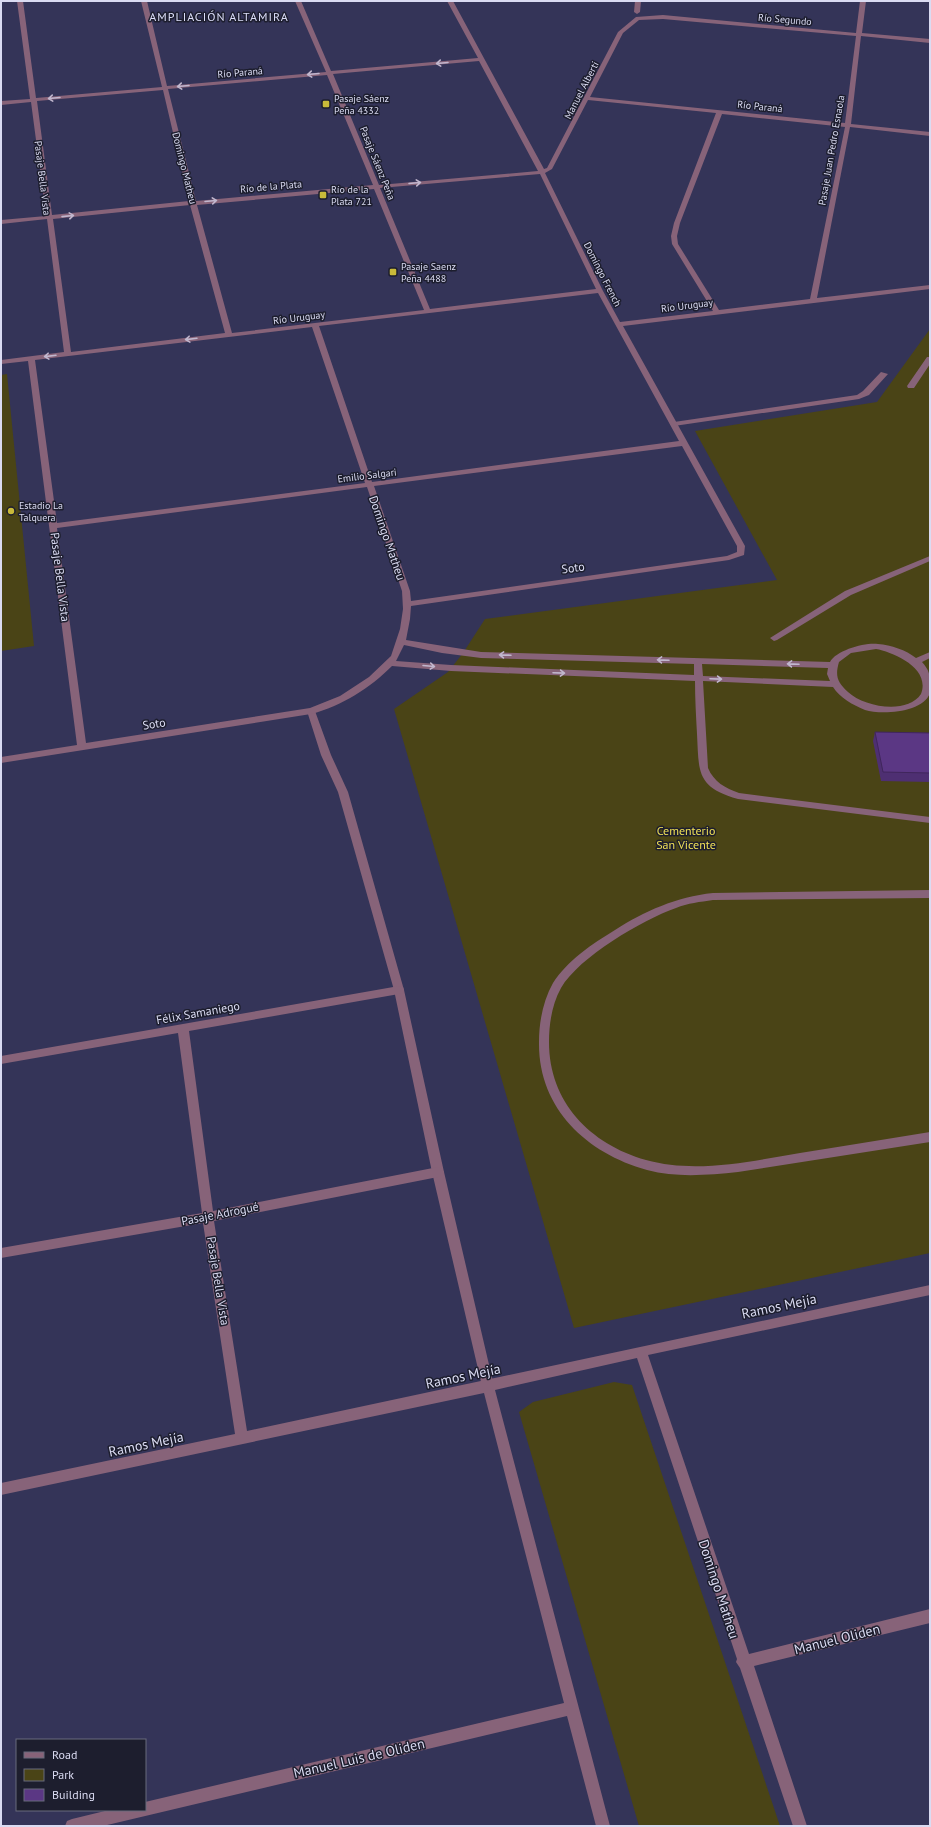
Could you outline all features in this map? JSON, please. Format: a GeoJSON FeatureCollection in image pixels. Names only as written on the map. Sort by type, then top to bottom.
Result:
{"type":"FeatureCollection","features":[{"type":"Feature","properties":{"kind":"street","name":"Pasaje Bella Vista"},"geometry":{"type":"LineString","coordinates":[[20,1],[48,218],[68,354]]}},
{"type":"Feature","properties":{"kind":"street","name":"Domingo Matheu"},"geometry":{"type":"LineString","coordinates":[[144,1],[193,203],[229,335]]}},
{"type":"Feature","properties":{"kind":"street","name":"Pasaje Sáenz Peña"},"geometry":{"type":"LineString","coordinates":[[298,1],[329,72],[428,312]]}},
{"type":"Feature","properties":{"kind":"street","name":"Domingo French"},"geometry":{"type":"LineString","coordinates":[[450,1],[542,172],[600,291],[741,546],[741,553]]}},
{"type":"Feature","properties":{"kind":"street"},"geometry":{"type":"LineString","coordinates":[[638,1],[638,15]]}},
{"type":"Feature","properties":{"kind":"street","name":"Pasaje Juan Pedro Esnaola"},"geometry":{"type":"LineString","coordinates":[[813,301],[848,125],[863,1]]}},
{"type":"Feature","properties":{"kind":"street","name":"Río Segundo"},"geometry":{"type":"LineString","coordinates":[[638,15],[663,16],[930,41]]}},
{"type":"Feature","properties":{"kind":"street","name":"Manuel Alberti"},"geometry":{"type":"LineString","coordinates":[[542,172],[549,169],[621,32],[638,15]]}},
{"type":"Feature","properties":{"kind":"street","name":"Río Paraná"},"geometry":{"type":"LineString","coordinates":[[1,102],[481,59]]}},
{"type":"Feature","properties":{"kind":"street","name":"Río Paraná"},"geometry":{"type":"LineString","coordinates":[[587,98],[930,134]]}},
{"type":"Feature","properties":{"kind":"street"},"geometry":{"type":"LineString","coordinates":[[717,312],[675,244],[674,236],[677,223],[720,111]]}},
{"type":"Feature","properties":{"kind":"street","name":"Río de la Plata"},"geometry":{"type":"LineString","coordinates":[[1,222],[376,186],[542,172]]}},
{"type":"Feature","properties":{"kind":"street","name":"Río Uruguay"},"geometry":{"type":"LineString","coordinates":[[618,324],[930,287]]}},
{"type":"Feature","properties":{"kind":"street","name":"Río Uruguay"},"geometry":{"type":"LineString","coordinates":[[1,362],[600,291]]}},
{"type":"Feature","properties":{"kind":"street","name":"Domingo Matheu"},"geometry":{"type":"LineString","coordinates":[[311,711],[332,704],[357,690],[390,663],[401,642],[408,604],[406,591],[315,325]]}},
{"type":"Feature","properties":{"kind":"street","name":"Pasaje Bella Vista"},"geometry":{"type":"LineString","coordinates":[[31,358],[82,748]]}},
{"type":"Feature","properties":{"kind":"street"},"geometry":{"type":"LineString","coordinates":[[911,386],[929,362]]}},
{"type":"Feature","properties":{"kind":"street"},"geometry":{"type":"LineString","coordinates":[[674,424],[859,397],[866,393],[884,374]]}},
{"type":"Feature","properties":{"kind":"street","name":"Emilio Salgari"},"geometry":{"type":"LineString","coordinates":[[53,526],[684,443]]}},
{"type":"Feature","properties":{"kind":"street","name":"Soto"},"geometry":{"type":"LineString","coordinates":[[408,604],[729,558],[741,553]]}},
{"type":"Feature","properties":{"kind":"street"},"geometry":{"type":"LineString","coordinates":[[774,638],[848,592],[930,558]]}},
{"type":"Feature","properties":{"kind":"street"},"geometry":{"type":"LineString","coordinates":[[401,642],[442,650],[481,654],[832,665]]}},
{"type":"Feature","properties":{"kind":"street"},"geometry":{"type":"LineString","coordinates":[[876,646],[891,648],[917,661],[925,671],[929,682],[926,693],[918,702],[905,707],[889,710],[872,708],[855,702],[842,694],[834,684],[831,674],[832,665],[838,657],[848,650],[861,647],[876,646]]}},
{"type":"Feature","properties":{"kind":"street"},"geometry":{"type":"LineString","coordinates":[[917,661],[930,655]]}},
{"type":"Feature","properties":{"kind":"street"},"geometry":{"type":"LineString","coordinates":[[698,661],[703,768],[706,775],[716,787],[738,796],[930,820]]}},
{"type":"Feature","properties":{"kind":"street"},"geometry":{"type":"LineString","coordinates":[[390,663],[451,668],[834,684]]}},
{"type":"Feature","properties":{"kind":"street"},"geometry":{"type":"LineString","coordinates":[[311,711],[326,755],[343,792],[399,990],[438,1172],[488,1386],[603,1826]]}},
{"type":"Feature","properties":{"kind":"street","name":"Soto"},"geometry":{"type":"LineString","coordinates":[[1,760],[311,711]]}},
{"type":"Feature","properties":{"kind":"street"},"geometry":{"type":"LineString","coordinates":[[930,894],[720,896],[695,898],[669,906],[652,913],[608,939],[564,975],[557,986],[544,1018],[543,1039],[545,1063],[553,1088],[562,1108],[574,1123],[607,1148],[632,1160],[657,1168],[682,1172],[732,1168],[930,1137]]}},
{"type":"Feature","properties":{"kind":"street","name":"Félix Samaniego"},"geometry":{"type":"LineString","coordinates":[[1,1060],[399,990]]}},
{"type":"Feature","properties":{"kind":"street","name":"Pasaje Bella Vista"},"geometry":{"type":"LineString","coordinates":[[182,1029],[208,1217],[242,1439]]}},
{"type":"Feature","properties":{"kind":"street","name":"Pasaje Adrogué"},"geometry":{"type":"LineString","coordinates":[[1,1253],[208,1217],[438,1172]]}},
{"type":"Feature","properties":{"kind":"street","name":"Ramos Mejía"},"geometry":{"type":"LineString","coordinates":[[1,1489],[242,1439],[488,1386],[641,1351],[930,1290]]}},
{"type":"Feature","properties":{"kind":"street","name":"Domingo Matheu"},"geometry":{"type":"LineString","coordinates":[[641,1351],[743,1662],[800,1826]]}},
{"type":"Feature","properties":{"kind":"street","name":"Manuel Oliden"},"geometry":{"type":"LineString","coordinates":[[743,1662],[930,1616]]}},
{"type":"Feature","properties":{"kind":"street","name":"Manuel Luis de Oliden"},"geometry":{"type":"LineString","coordinates":[[146,1809],[572,1708]]}},
{"type":"Feature","properties":{"kind":"street"},"geometry":{"type":"LineString","coordinates":[[72,1826],[136,1811]]}},
{"type":"Feature","properties":{"kind":"green space","name":"Cementerio San Vicente"},"geometry":{"type":"Polygon","coordinates":[[[930,329],[930,1253],[574,1328],[394,709],[448,672],[463,653],[485,619],[777,580],[695,431],[877,402],[930,329]]]}},
{"type":"Feature","properties":{"kind":"green space","name":"Estadio La Talquera"},"geometry":{"type":"Polygon","coordinates":[[[7,374],[34,646],[1,651],[1,375],[7,374]]]}},
{"type":"Feature","properties":{"kind":"green space"},"geometry":{"type":"Polygon","coordinates":[[[614,1382],[632,1385],[780,1826],[639,1826],[519,1412],[533,1402],[614,1382]]]}},
{"type":"Feature","properties":{"kind":"building"},"geometry":{"type":"Polygon","coordinates":[[[875,732],[930,733],[930,773],[883,772],[875,732]]]}},
{"type":"Feature","properties":{"kind":"place","name":"Pasaje Sáenz Peña 4332"},"geometry":{"type":"Point","coordinates":[326,104]}},
{"type":"Feature","properties":{"kind":"place","name":"Río de la Plata 721"},"geometry":{"type":"Point","coordinates":[323,195]}},
{"type":"Feature","properties":{"kind":"place","name":"Pasaje Saenz Peña 4488"},"geometry":{"type":"Point","coordinates":[393,272]}},
{"type":"Feature","properties":{"kind":"place","name":"Estadio La Talquera"},"geometry":{"type":"Point","coordinates":[11,511]}},
{"type":"Feature","properties":{"kind":"district","name":"AMPLIACIÓN ALTAMIRA"},"geometry":{"type":"Point","coordinates":[219,17]}}]}
